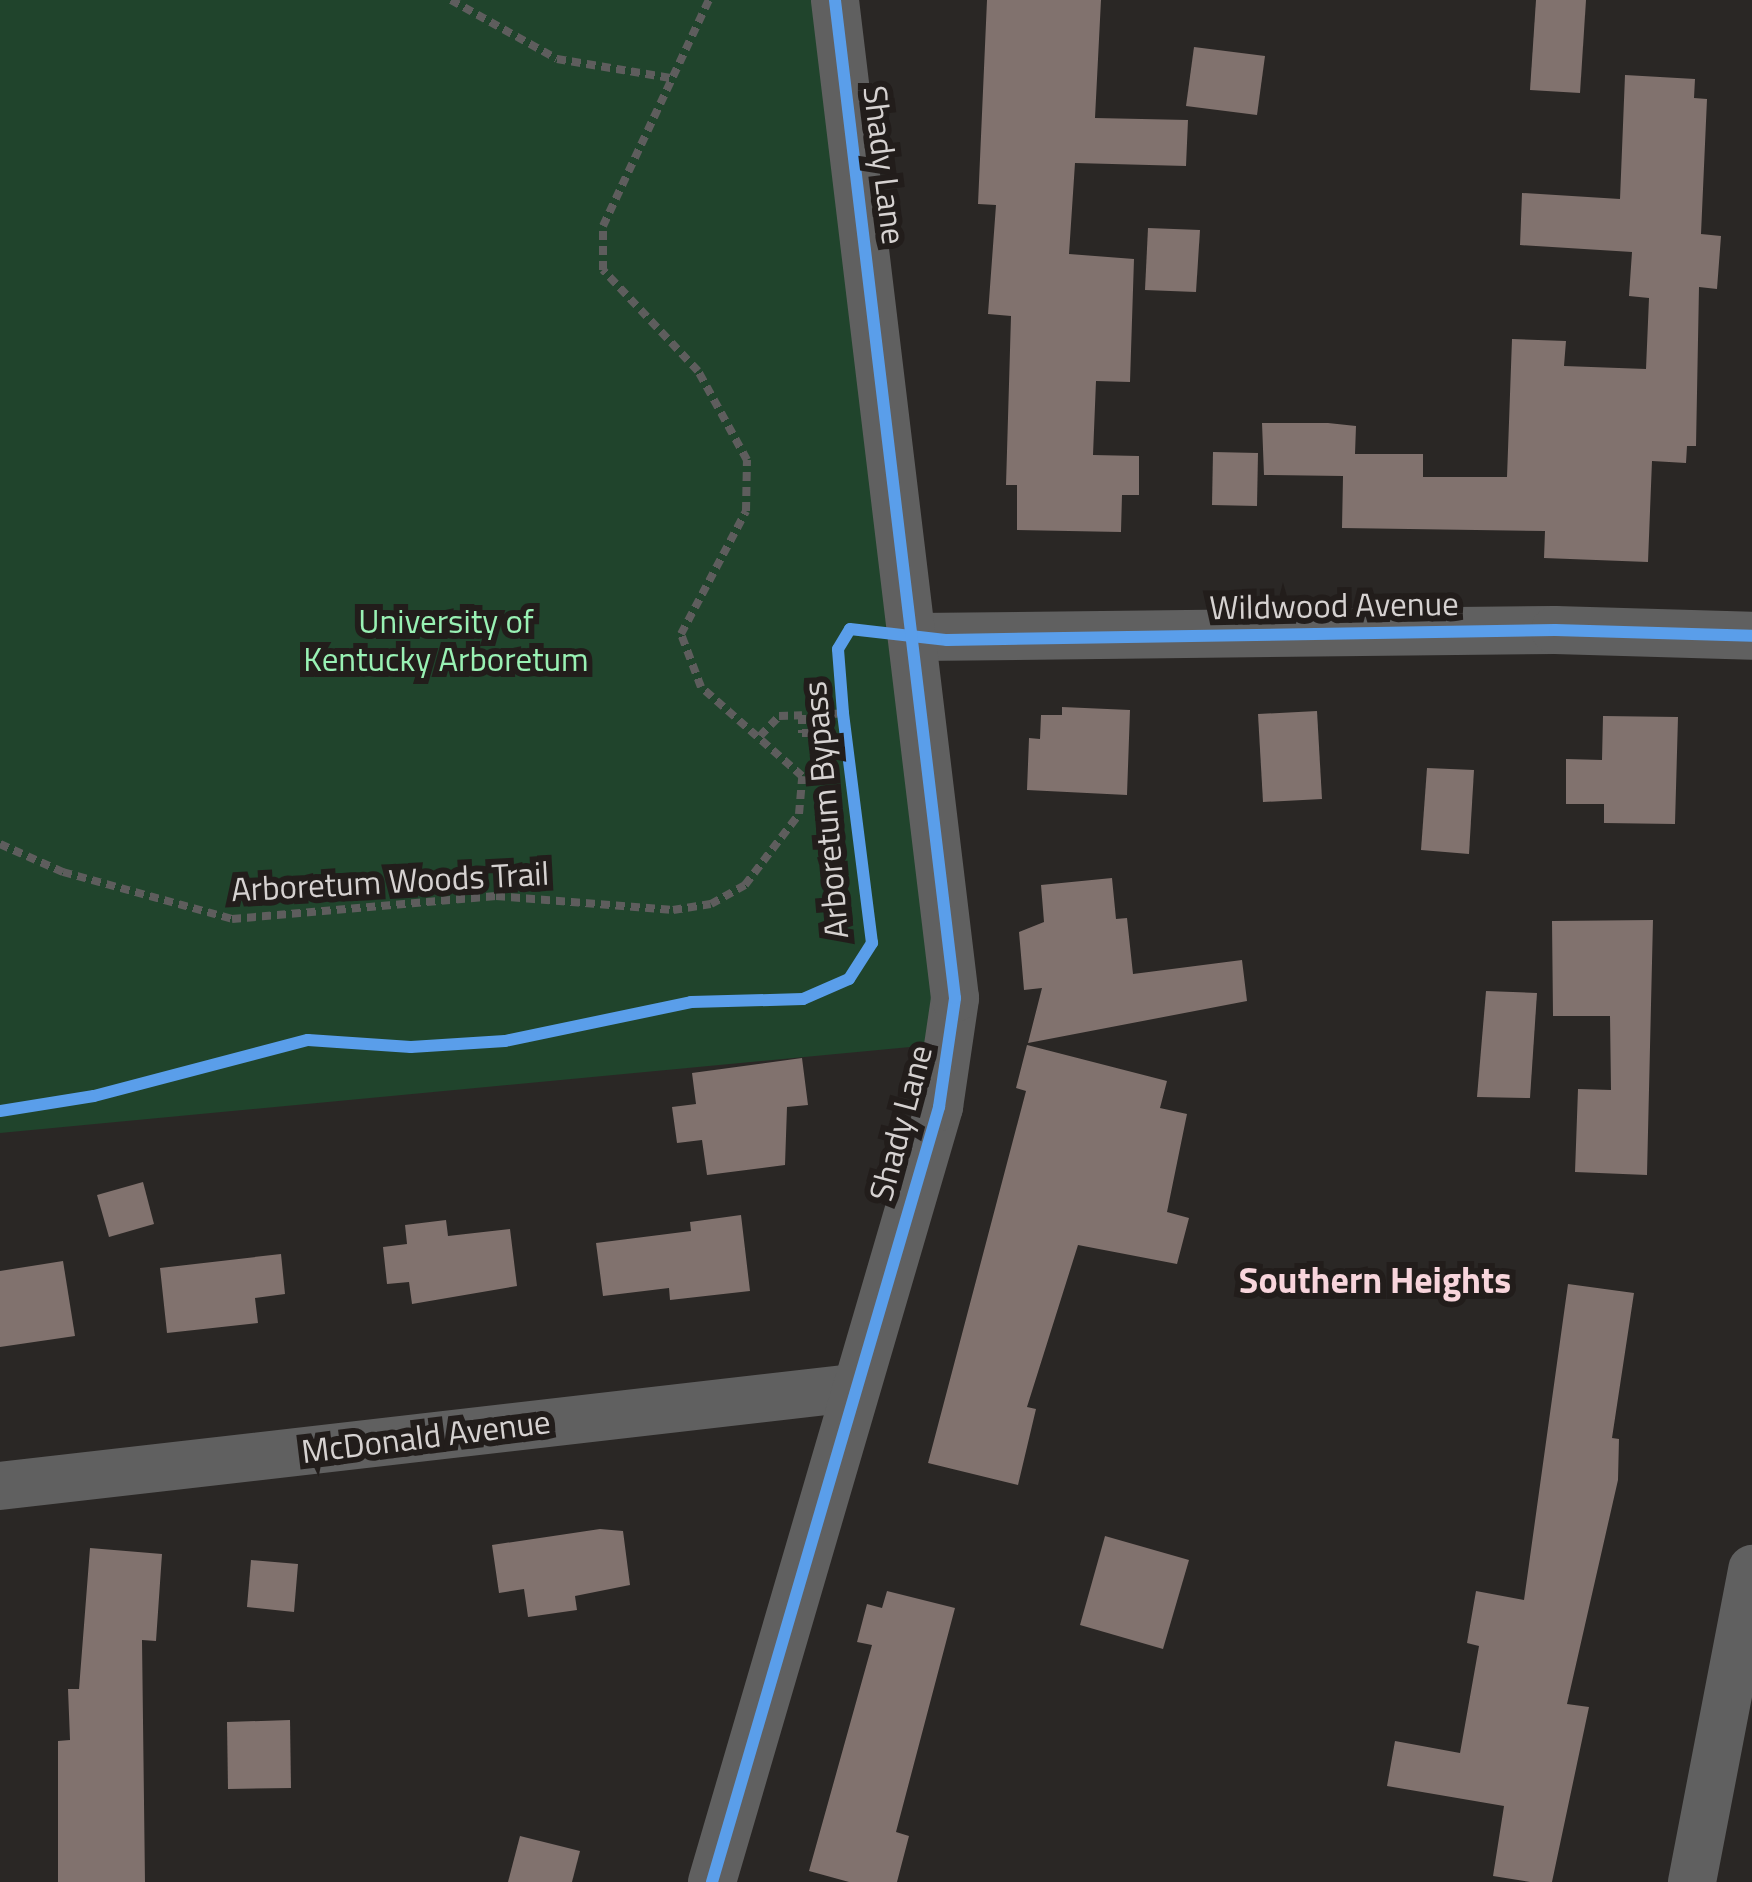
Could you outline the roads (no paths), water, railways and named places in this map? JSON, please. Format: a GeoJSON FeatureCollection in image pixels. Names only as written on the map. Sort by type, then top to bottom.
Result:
{"type":"FeatureCollection","features":[{"type":"Feature","properties":{"kind":"street","name":"Shady Lane"},"geometry":{"type":"LineString","coordinates":[[712,1882],[952,1052],[952,944],[835,0]]}},
{"type":"Feature","properties":{"kind":"street","name":"Wildwood Avenue"},"geometry":{"type":"LineString","coordinates":[[917,638],[1555,630],[1752,636]]}},
{"type":"Feature","properties":{"kind":"street","name":"McDonald Avenue"},"geometry":{"type":"LineString","coordinates":[[0,1486],[852,1388]]}},
{"type":"Feature","properties":{"kind":"street"},"geometry":{"type":"LineString","coordinates":[[1691,1882],[1752,1569]]}},
{"type":"Feature","properties":{"kind":"district","name":"Southern Heights"},"geometry":{"type":"Point","coordinates":[1375,1280]}},
{"type":"Feature","properties":{"kind":"park label","name":"University of Kentucky Arboretum"},"geometry":{"type":"Point","coordinates":[446,641]}}]}
